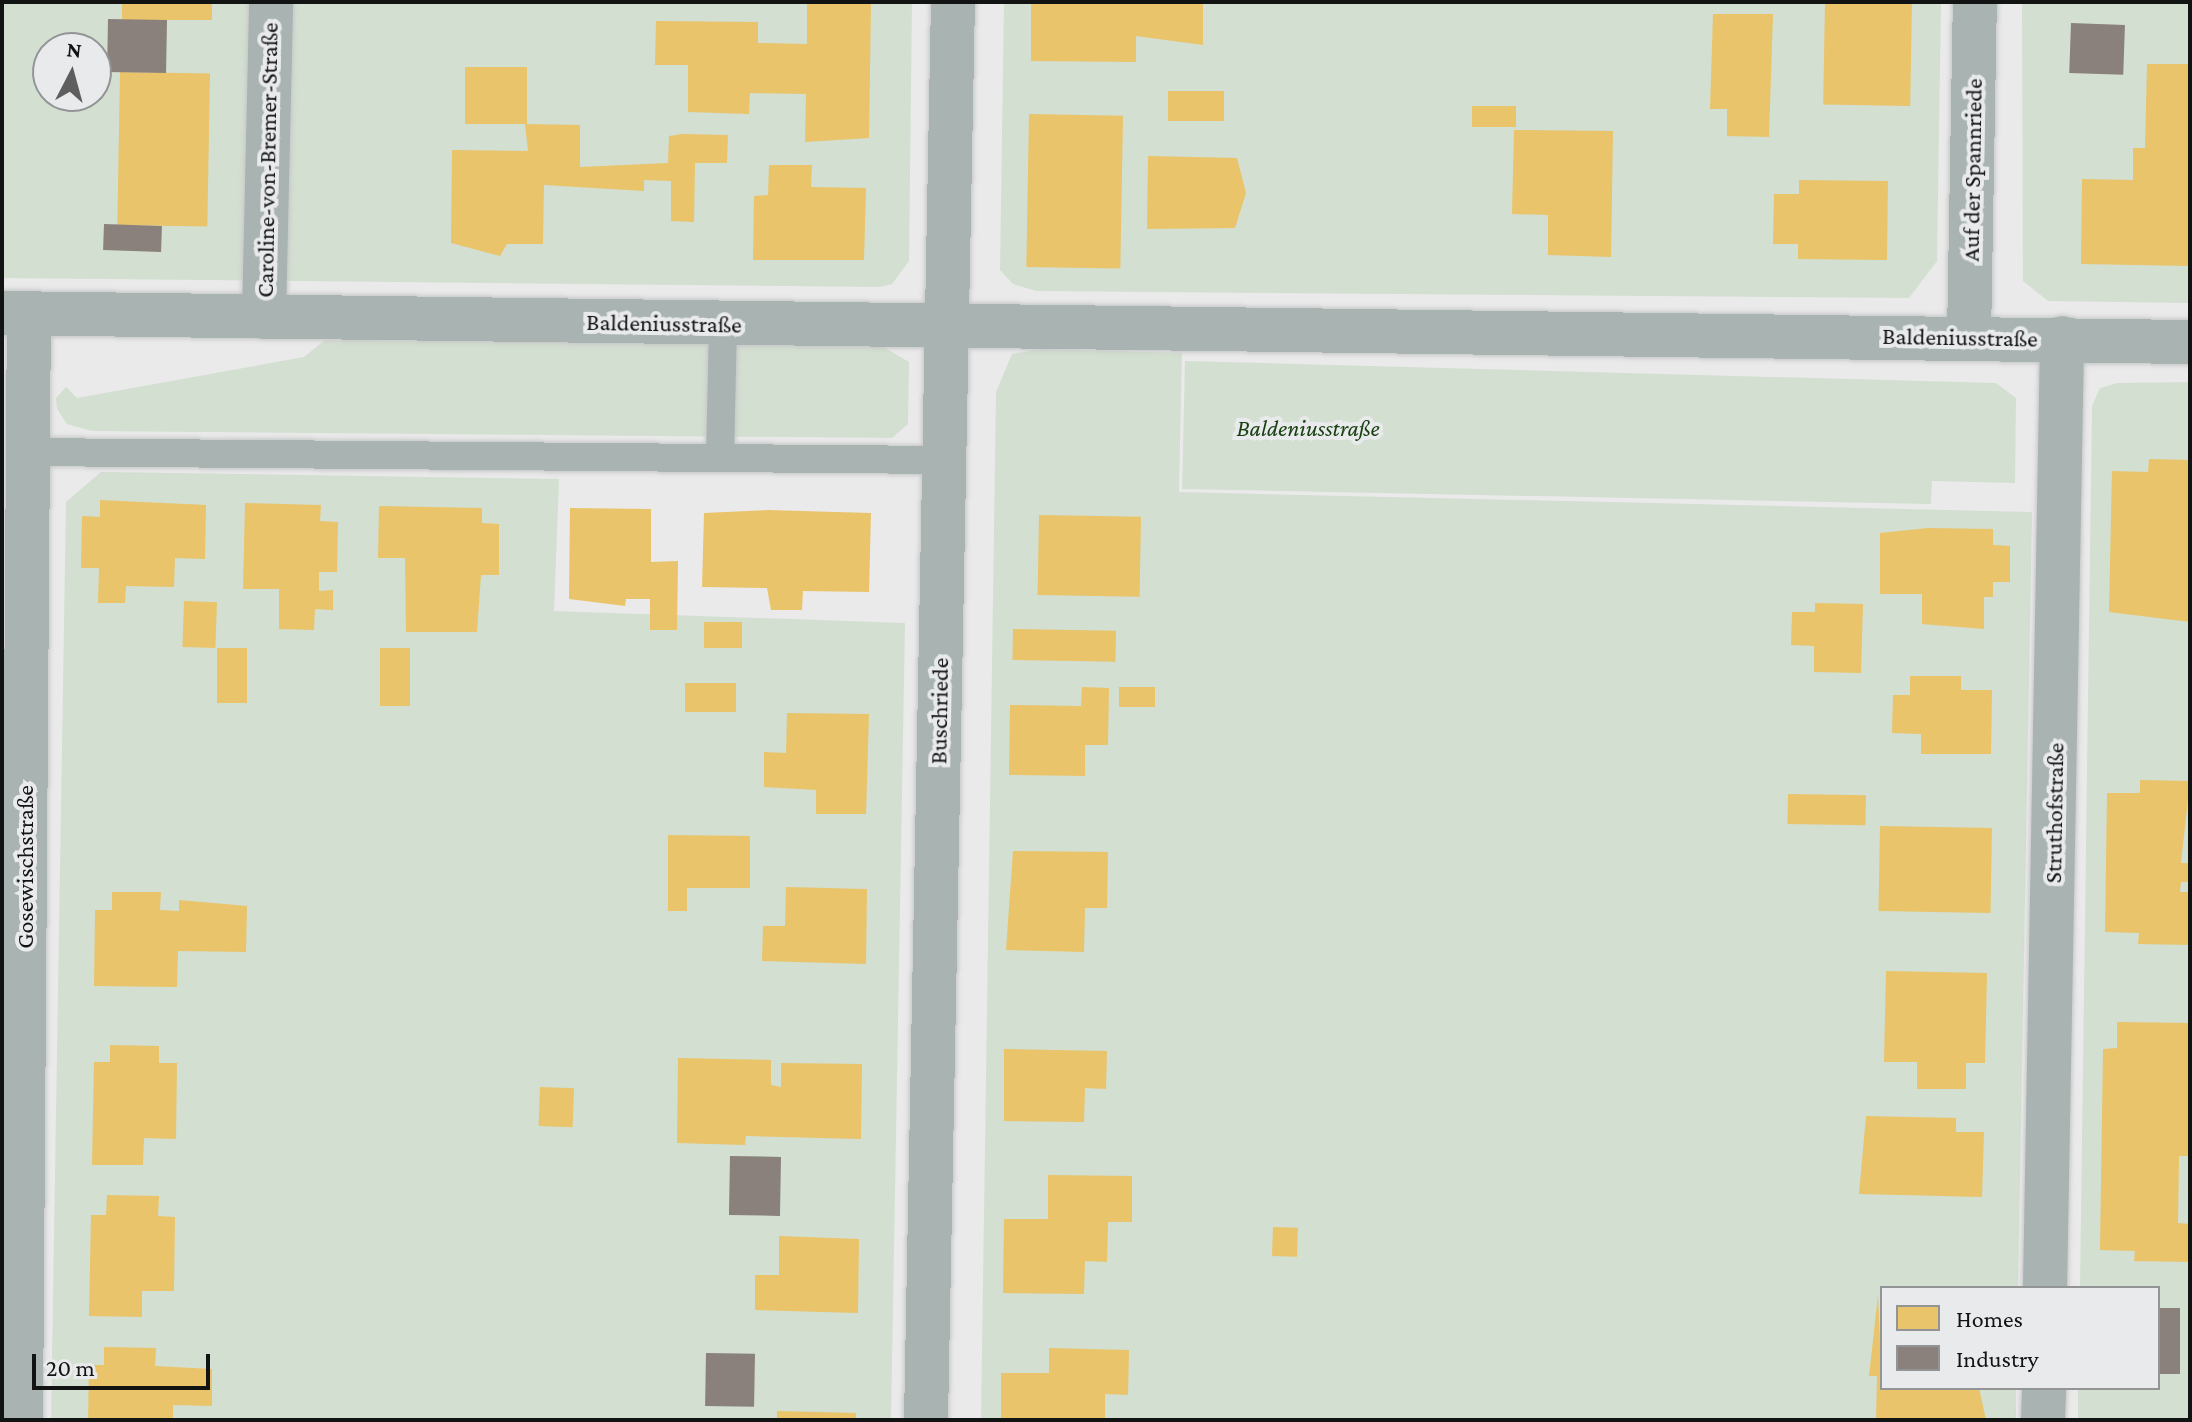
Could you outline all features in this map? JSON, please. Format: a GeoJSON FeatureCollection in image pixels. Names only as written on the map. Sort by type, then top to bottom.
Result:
{"type":"FeatureCollection","features":[{"type":"Feature","properties":{"kind":"street","name":"Caroline-von-Bremer-Straße"},"geometry":{"type":"LineString","coordinates":[[264,317],[271,2]]}},
{"type":"Feature","properties":{"kind":"street","name":"Buschriede"},"geometry":{"type":"LineString","coordinates":[[926,1420],[953,2]]}},
{"type":"Feature","properties":{"kind":"street","name":"Auf der Spannriede"},"geometry":{"type":"LineString","coordinates":[[1969,338],[1975,2]]}},
{"type":"Feature","properties":{"kind":"street","name":"Baldeniusstraße"},"geometry":{"type":"LineString","coordinates":[[16,313],[2190,342]]}},
{"type":"Feature","properties":{"kind":"street","name":"Gosewischstraße"},"geometry":{"type":"LineString","coordinates":[[16,313],[27,452],[21,1420]]}},
{"type":"Feature","properties":{"kind":"street","name":"Struthofstraße"},"geometry":{"type":"LineString","coordinates":[[2045,1286],[2062,338]]}},
{"type":"Feature","properties":{"kind":"street"},"geometry":{"type":"LineString","coordinates":[[2043,1420],[2044,1390]]}},
{"type":"Feature","properties":{"kind":"lane"},"geometry":{"type":"LineString","coordinates":[[720,458],[723,323]]}},
{"type":"Feature","properties":{"kind":"lane"},"geometry":{"type":"LineString","coordinates":[[27,452],[944,460]]}},
{"type":"Feature","properties":{"kind":"green space"},"geometry":{"type":"Polygon","coordinates":[[[2,2],[912,2],[909,261],[892,284],[880,287],[2,278],[2,2]]]}},
{"type":"Feature","properties":{"kind":"green space"},"geometry":{"type":"Polygon","coordinates":[[[1004,2],[1941,2],[1937,261],[1909,298],[1036,291],[1013,284],[1000,270],[1004,2]]]}},
{"type":"Feature","properties":{"kind":"green space"},"geometry":{"type":"Polygon","coordinates":[[[2022,2],[2190,2],[2190,303],[2048,301],[2023,281],[2022,2]]]}},
{"type":"Feature","properties":{"kind":"green space"},"geometry":{"type":"Polygon","coordinates":[[[325,340],[878,344],[909,362],[908,424],[892,438],[92,431],[67,424],[57,409],[56,398],[66,387],[77,398],[304,357],[325,340]]]}},
{"type":"Feature","properties":{"kind":"green space"},"geometry":{"type":"Polygon","coordinates":[[[1043,349],[1182,353],[1179,492],[2032,512],[2018,1286],[1880,1286],[1880,1390],[2016,1390],[2016,1420],[981,1420],[996,392],[1012,354],[1043,349]]]}},
{"type":"Feature","properties":{"kind":"green space","name":"Baldeniusstraße"},"geometry":{"type":"Polygon","coordinates":[[[1185,361],[1996,383],[2016,398],[2015,483],[1932,481],[1931,504],[1182,489],[1185,361]]]}},
{"type":"Feature","properties":{"kind":"green space"},"geometry":{"type":"Polygon","coordinates":[[[2190,382],[2190,1420],[2078,1420],[2078,1390],[2160,1390],[2160,1286],[2080,1286],[2092,406],[2100,388],[2117,383],[2190,382]]]}},
{"type":"Feature","properties":{"kind":"green space"},"geometry":{"type":"Polygon","coordinates":[[[101,472],[559,479],[554,611],[905,623],[891,1420],[51,1420],[66,502],[101,472]]]}},
{"type":"Feature","properties":{"kind":"building: Homes"},"geometry":{"type":"Polygon","coordinates":[[[122,2],[212,2],[212,20],[122,20],[122,2]]]}},
{"type":"Feature","properties":{"kind":"building: Homes"},"geometry":{"type":"Polygon","coordinates":[[[807,2],[871,2],[869,138],[805,142],[806,94],[750,93],[749,114],[688,112],[688,65],[655,65],[656,21],[758,22],[758,43],[807,44],[807,2]]]}},
{"type":"Feature","properties":{"kind":"building: Homes"},"geometry":{"type":"Polygon","coordinates":[[[1031,2],[1203,2],[1203,45],[1136,36],[1136,62],[1031,61],[1031,2]]]}},
{"type":"Feature","properties":{"kind":"building: Homes"},"geometry":{"type":"Polygon","coordinates":[[[1825,2],[1912,2],[1910,106],[1823,104],[1825,2]]]}},
{"type":"Feature","properties":{"kind":"building: Homes"},"geometry":{"type":"Polygon","coordinates":[[[1713,14],[1773,14],[1769,137],[1727,136],[1727,109],[1710,109],[1713,14]]]}},
{"type":"Feature","properties":{"kind":"building: Homes"},"geometry":{"type":"Polygon","coordinates":[[[2147,64],[2190,64],[2190,266],[2081,264],[2082,179],[2133,180],[2133,148],[2145,148],[2147,64]]]}},
{"type":"Feature","properties":{"kind":"building: Homes"},"geometry":{"type":"Polygon","coordinates":[[[465,67],[527,67],[527,124],[465,124],[465,67]]]}},
{"type":"Feature","properties":{"kind":"building: Homes"},"geometry":{"type":"Polygon","coordinates":[[[120,72],[210,74],[207,227],[117,225],[120,72]]]}},
{"type":"Feature","properties":{"kind":"building: Homes"},"geometry":{"type":"Polygon","coordinates":[[[1168,91],[1224,91],[1224,121],[1168,121],[1168,91]]]}},
{"type":"Feature","properties":{"kind":"building: Homes"},"geometry":{"type":"Polygon","coordinates":[[[1472,106],[1516,106],[1516,127],[1472,127],[1472,106]]]}},
{"type":"Feature","properties":{"kind":"building: Homes"},"geometry":{"type":"Polygon","coordinates":[[[1029,114],[1123,116],[1120,269],[1026,267],[1029,114]]]}},
{"type":"Feature","properties":{"kind":"building: Homes"},"geometry":{"type":"Polygon","coordinates":[[[525,124],[580,125],[580,167],[668,163],[669,136],[682,134],[728,135],[727,163],[695,163],[694,222],[671,221],[671,181],[644,180],[644,191],[544,185],[543,244],[507,244],[500,256],[451,243],[452,150],[528,151],[525,124]]]}},
{"type":"Feature","properties":{"kind":"building: Homes"},"geometry":{"type":"Polygon","coordinates":[[[1514,130],[1613,131],[1611,257],[1548,255],[1548,215],[1512,214],[1514,130]]]}},
{"type":"Feature","properties":{"kind":"building: Homes"},"geometry":{"type":"Polygon","coordinates":[[[1148,156],[1237,158],[1246,193],[1235,228],[1147,229],[1148,156]]]}},
{"type":"Feature","properties":{"kind":"building: Homes"},"geometry":{"type":"Polygon","coordinates":[[[769,165],[812,165],[811,187],[866,188],[864,260],[753,260],[754,196],[768,195],[769,165]]]}},
{"type":"Feature","properties":{"kind":"building: Homes"},"geometry":{"type":"Polygon","coordinates":[[[1799,180],[1888,181],[1887,260],[1798,259],[1798,244],[1773,244],[1774,194],[1799,194],[1799,180]]]}},
{"type":"Feature","properties":{"kind":"building: Homes"},"geometry":{"type":"Polygon","coordinates":[[[2149,459],[2190,460],[2190,622],[2109,612],[2112,471],[2148,472],[2149,459]]]}},
{"type":"Feature","properties":{"kind":"building: Homes"},"geometry":{"type":"Polygon","coordinates":[[[100,500],[206,505],[205,559],[175,558],[174,587],[126,586],[125,603],[98,603],[99,568],[81,568],[82,516],[100,517],[100,500]]]}},
{"type":"Feature","properties":{"kind":"building: Homes"},"geometry":{"type":"Polygon","coordinates":[[[245,503],[321,505],[320,521],[338,522],[337,572],[319,572],[319,591],[333,590],[333,610],[315,609],[314,630],[279,629],[279,589],[243,589],[245,503]]]}},
{"type":"Feature","properties":{"kind":"building: Homes"},"geometry":{"type":"Polygon","coordinates":[[[379,506],[482,508],[482,523],[499,524],[499,575],[481,575],[477,632],[406,632],[405,558],[378,558],[379,506]]]}},
{"type":"Feature","properties":{"kind":"building: Homes"},"geometry":{"type":"Polygon","coordinates":[[[570,508],[651,509],[651,562],[678,561],[677,630],[650,630],[650,599],[626,599],[625,606],[569,599],[570,508]]]}},
{"type":"Feature","properties":{"kind":"building: Homes"},"geometry":{"type":"Polygon","coordinates":[[[768,510],[871,513],[869,592],[803,591],[802,610],[771,610],[767,588],[702,587],[704,513],[768,510]]]}},
{"type":"Feature","properties":{"kind":"building: Homes"},"geometry":{"type":"Polygon","coordinates":[[[1039,515],[1141,517],[1140,597],[1038,595],[1039,515]]]}},
{"type":"Feature","properties":{"kind":"building: Homes"},"geometry":{"type":"Polygon","coordinates":[[[1928,528],[1993,529],[1993,545],[2010,546],[2010,582],[1993,582],[1993,597],[1984,597],[1984,629],[1922,624],[1922,594],[1880,594],[1880,533],[1928,528]]]}},
{"type":"Feature","properties":{"kind":"building: Homes"},"geometry":{"type":"Polygon","coordinates":[[[184,601],[217,602],[215,648],[182,647],[184,601]]]}},
{"type":"Feature","properties":{"kind":"building: Homes"},"geometry":{"type":"Polygon","coordinates":[[[1815,603],[1863,604],[1861,673],[1814,672],[1814,646],[1791,645],[1792,612],[1815,612],[1815,603]]]}},
{"type":"Feature","properties":{"kind":"building: Homes"},"geometry":{"type":"Polygon","coordinates":[[[704,622],[742,622],[742,648],[704,648],[704,622]]]}},
{"type":"Feature","properties":{"kind":"building: Homes"},"geometry":{"type":"Polygon","coordinates":[[[1013,629],[1116,631],[1115,662],[1012,660],[1013,629]]]}},
{"type":"Feature","properties":{"kind":"building: Homes"},"geometry":{"type":"Polygon","coordinates":[[[217,648],[247,648],[247,703],[217,703],[217,648]]]}},
{"type":"Feature","properties":{"kind":"building: Homes"},"geometry":{"type":"Polygon","coordinates":[[[380,648],[410,648],[410,706],[380,706],[380,648]]]}},
{"type":"Feature","properties":{"kind":"building: Homes"},"geometry":{"type":"Polygon","coordinates":[[[1910,676],[1961,676],[1961,690],[1992,690],[1991,754],[1921,754],[1921,734],[1892,733],[1893,695],[1910,695],[1910,676]]]}},
{"type":"Feature","properties":{"kind":"building: Homes"},"geometry":{"type":"Polygon","coordinates":[[[685,683],[736,683],[736,712],[685,712],[685,683]]]}},
{"type":"Feature","properties":{"kind":"building: Homes"},"geometry":{"type":"Polygon","coordinates":[[[1082,687],[1109,688],[1108,745],[1085,745],[1085,776],[1009,775],[1010,705],[1081,706],[1082,687]]]}},
{"type":"Feature","properties":{"kind":"building: Homes"},"geometry":{"type":"Polygon","coordinates":[[[1119,687],[1155,687],[1155,707],[1119,707],[1119,687]]]}},
{"type":"Feature","properties":{"kind":"building: Homes"},"geometry":{"type":"Polygon","coordinates":[[[787,713],[869,714],[866,814],[816,814],[816,790],[764,787],[764,752],[786,753],[787,713]]]}},
{"type":"Feature","properties":{"kind":"building: Homes"},"geometry":{"type":"Polygon","coordinates":[[[2140,780],[2190,781],[2181,863],[2190,863],[2190,882],[2181,882],[2180,892],[2190,892],[2190,945],[2138,944],[2139,933],[2105,932],[2107,793],[2140,793],[2140,780]]]}},
{"type":"Feature","properties":{"kind":"building: Homes"},"geometry":{"type":"Polygon","coordinates":[[[1788,794],[1866,795],[1865,825],[1787,824],[1788,794]]]}},
{"type":"Feature","properties":{"kind":"building: Homes"},"geometry":{"type":"Polygon","coordinates":[[[1880,826],[1992,828],[1990,913],[1879,911],[1880,826]]]}},
{"type":"Feature","properties":{"kind":"building: Homes"},"geometry":{"type":"Polygon","coordinates":[[[668,835],[750,836],[750,888],[687,888],[687,911],[668,911],[668,835]]]}},
{"type":"Feature","properties":{"kind":"building: Homes"},"geometry":{"type":"Polygon","coordinates":[[[1013,851],[1108,852],[1107,908],[1085,908],[1084,952],[1006,950],[1013,851]]]}},
{"type":"Feature","properties":{"kind":"building: Homes"},"geometry":{"type":"Polygon","coordinates":[[[786,887],[867,889],[866,964],[762,961],[763,926],[785,926],[786,887]]]}},
{"type":"Feature","properties":{"kind":"building: Homes"},"geometry":{"type":"Polygon","coordinates":[[[112,892],[161,892],[160,910],[179,911],[179,900],[247,906],[246,952],[178,951],[177,987],[94,986],[95,910],[112,910],[112,892]]]}},
{"type":"Feature","properties":{"kind":"building: Homes"},"geometry":{"type":"Polygon","coordinates":[[[1886,971],[1987,973],[1985,1063],[1966,1063],[1966,1089],[1917,1089],[1917,1062],[1884,1062],[1886,971]]]}},
{"type":"Feature","properties":{"kind":"building: Homes"},"geometry":{"type":"Polygon","coordinates":[[[2117,1022],[2190,1023],[2190,1156],[2179,1156],[2178,1223],[2190,1224],[2190,1262],[2134,1261],[2135,1251],[2100,1250],[2103,1049],[2117,1048],[2117,1022]]]}},
{"type":"Feature","properties":{"kind":"building: Homes"},"geometry":{"type":"Polygon","coordinates":[[[110,1045],[159,1046],[159,1063],[177,1063],[176,1139],[144,1138],[143,1165],[92,1165],[94,1062],[110,1062],[110,1045]]]}},
{"type":"Feature","properties":{"kind":"building: Homes"},"geometry":{"type":"Polygon","coordinates":[[[1004,1049],[1107,1051],[1106,1089],[1085,1088],[1084,1122],[1004,1121],[1004,1049]]]}},
{"type":"Feature","properties":{"kind":"building: Homes"},"geometry":{"type":"Polygon","coordinates":[[[678,1058],[771,1060],[771,1085],[781,1087],[781,1063],[862,1064],[861,1139],[746,1136],[745,1145],[677,1143],[678,1058]]]}},
{"type":"Feature","properties":{"kind":"building: Homes"},"geometry":{"type":"Polygon","coordinates":[[[540,1087],[574,1088],[573,1127],[539,1126],[540,1087]]]}},
{"type":"Feature","properties":{"kind":"building: Homes"},"geometry":{"type":"Polygon","coordinates":[[[1866,1116],[1956,1118],[1956,1132],[1984,1132],[1982,1197],[1859,1194],[1866,1116]]]}},
{"type":"Feature","properties":{"kind":"building: Homes"},"geometry":{"type":"Polygon","coordinates":[[[1048,1175],[1132,1176],[1132,1222],[1108,1222],[1107,1262],[1085,1261],[1084,1294],[1003,1293],[1004,1219],[1048,1219],[1048,1175]]]}},
{"type":"Feature","properties":{"kind":"building: Homes"},"geometry":{"type":"Polygon","coordinates":[[[107,1195],[159,1196],[158,1216],[175,1217],[174,1291],[142,1291],[142,1317],[89,1316],[91,1215],[106,1215],[107,1195]]]}},
{"type":"Feature","properties":{"kind":"building: Homes"},"geometry":{"type":"Polygon","coordinates":[[[1273,1227],[1298,1228],[1297,1257],[1272,1256],[1273,1227]]]}},
{"type":"Feature","properties":{"kind":"building: Homes"},"geometry":{"type":"Polygon","coordinates":[[[779,1236],[859,1239],[858,1313],[755,1310],[755,1275],[779,1275],[779,1236]]]}},
{"type":"Feature","properties":{"kind":"building: Homes"},"geometry":{"type":"Polygon","coordinates":[[[1878,1295],[1880,1390],[1979,1390],[1986,1420],[1876,1420],[1877,1376],[1869,1376],[1878,1295]]]}},
{"type":"Feature","properties":{"kind":"building: Homes"},"geometry":{"type":"Polygon","coordinates":[[[104,1347],[156,1348],[155,1366],[212,1369],[212,1406],[173,1405],[173,1420],[88,1420],[89,1365],[104,1365],[104,1347]]]}},
{"type":"Feature","properties":{"kind":"building: Homes"},"geometry":{"type":"Polygon","coordinates":[[[1049,1348],[1129,1350],[1128,1395],[1105,1394],[1105,1420],[1001,1420],[1001,1373],[1049,1373],[1049,1348]]]}},
{"type":"Feature","properties":{"kind":"building: Homes"},"geometry":{"type":"Polygon","coordinates":[[[777,1411],[856,1413],[856,1420],[777,1420],[777,1411]]]}},
{"type":"Feature","properties":{"kind":"building: Industry"},"geometry":{"type":"Polygon","coordinates":[[[108,19],[167,20],[166,73],[112,72],[112,32],[108,32],[108,19]]]}},
{"type":"Feature","properties":{"kind":"building: Industry"},"geometry":{"type":"Polygon","coordinates":[[[2071,23],[2125,25],[2123,75],[2069,73],[2071,23]]]}},
{"type":"Feature","properties":{"kind":"building: Industry"},"geometry":{"type":"Polygon","coordinates":[[[104,224],[162,226],[161,252],[103,250],[104,224]]]}},
{"type":"Feature","properties":{"kind":"building: Industry"},"geometry":{"type":"Polygon","coordinates":[[[730,1156],[781,1157],[780,1216],[729,1215],[730,1156]]]}},
{"type":"Feature","properties":{"kind":"building: Industry"},"geometry":{"type":"Polygon","coordinates":[[[2160,1308],[2180,1308],[2180,1374],[2160,1374],[2160,1308]]]}},
{"type":"Feature","properties":{"kind":"building: Industry"},"geometry":{"type":"Polygon","coordinates":[[[706,1353],[755,1354],[754,1407],[705,1406],[706,1353]]]}}]}
